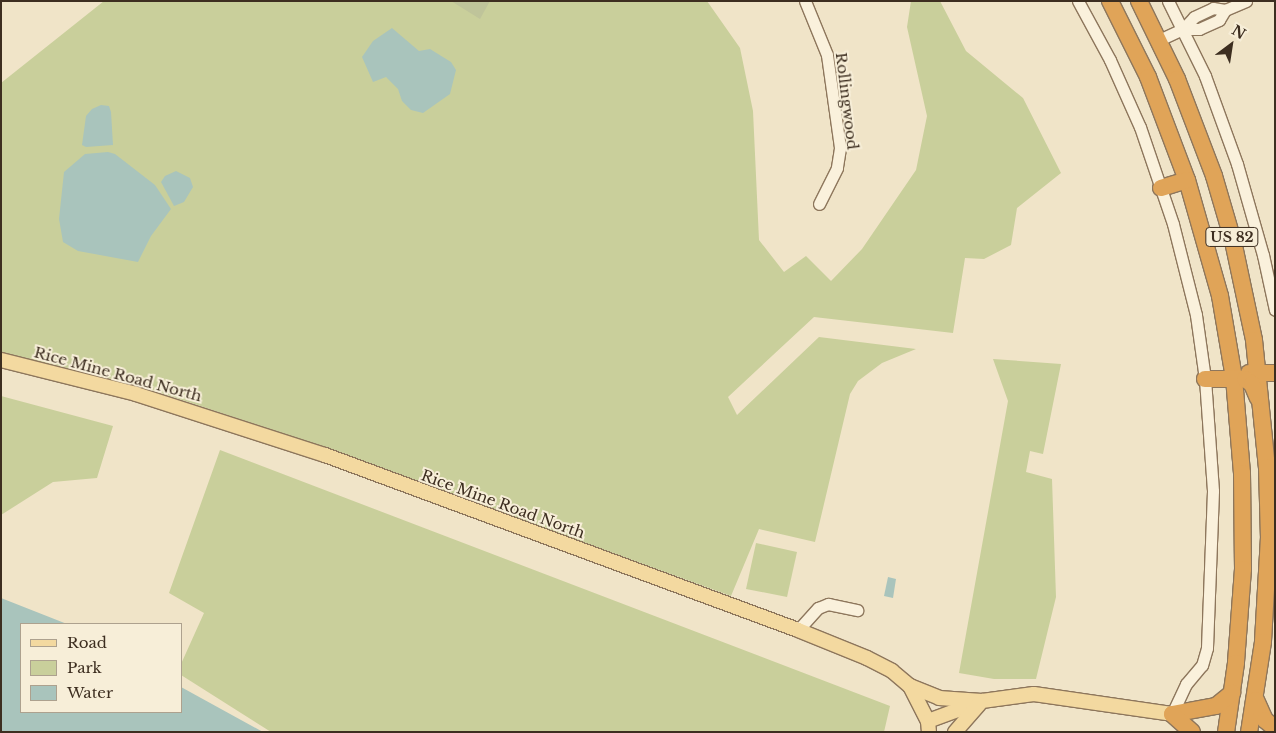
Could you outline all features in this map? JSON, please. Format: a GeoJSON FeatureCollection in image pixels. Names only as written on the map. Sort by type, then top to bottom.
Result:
{"type":"FeatureCollection","features":[{"type":"Feature","properties":{"kind":"highway","name":"US 82"},"geometry":{"type":"LineString","coordinates":[[1110,1],[1120,18],[1159,104],[1187,180],[1213,267],[1234,378],[1244,537],[1242,600],[1226,732]]}},
{"type":"Feature","properties":{"kind":"highway","name":"US 82"},"geometry":{"type":"LineString","coordinates":[[1139,1],[1159,40],[1200,138],[1224,209],[1246,299],[1258,374],[1267,467],[1268,572],[1256,700],[1249,732]]}},
{"type":"Feature","properties":{"kind":"highway"},"geometry":{"type":"LineString","coordinates":[[1120,18],[1145,38],[1159,40]]}},
{"type":"Feature","properties":{"kind":"highway"},"geometry":{"type":"LineString","coordinates":[[1161,188],[1187,180]]}},
{"type":"Feature","properties":{"kind":"highway"},"geometry":{"type":"LineString","coordinates":[[1227,336],[1240,367],[1258,374],[1275,373]]}},
{"type":"Feature","properties":{"kind":"highway"},"geometry":{"type":"LineString","coordinates":[[1205,379],[1245,379],[1252,384],[1262,413]]}},
{"type":"Feature","properties":{"kind":"highway"},"geometry":{"type":"LineString","coordinates":[[1172,714],[1216,706],[1232,693]]}},
{"type":"Feature","properties":{"kind":"highway"},"geometry":{"type":"LineString","coordinates":[[1256,700],[1265,720],[1275,728]]}},
{"type":"Feature","properties":{"kind":"highway"},"geometry":{"type":"LineString","coordinates":[[1172,714],[1192,730]]}},
{"type":"Feature","properties":{"kind":"main road","name":"Rice Mine Road North"},"geometry":{"type":"LineString","coordinates":[[1,360],[136,394],[325,455],[798,630],[868,658],[892,671],[910,686],[939,698],[982,701],[1034,694],[1172,714]]}},
{"type":"Feature","properties":{"kind":"main road"},"geometry":{"type":"LineString","coordinates":[[910,686],[928,726]]}},
{"type":"Feature","properties":{"kind":"main road","name":"Rice Mine Road North"},"geometry":{"type":"LineString","coordinates":[[928,726],[982,701]]}},
{"type":"Feature","properties":{"kind":"main road"},"geometry":{"type":"LineString","coordinates":[[955,732],[982,701]]}},
{"type":"Feature","properties":{"kind":"street","name":"Rollingwood"},"geometry":{"type":"LineString","coordinates":[[805,1],[827,55],[840,148],[837,168],[819,204]]}},
{"type":"Feature","properties":{"kind":"street"},"geometry":{"type":"LineString","coordinates":[[1078,1],[1110,60],[1140,127],[1174,224],[1196,315],[1205,379],[1213,491],[1207,648],[1202,665],[1186,684],[1172,714]]}},
{"type":"Feature","properties":{"kind":"street"},"geometry":{"type":"LineString","coordinates":[[1168,1],[1183,29],[1217,105],[1241,176],[1275,310]]}},
{"type":"Feature","properties":{"kind":"street"},"geometry":{"type":"LineString","coordinates":[[1159,40],[1183,29],[1194,17],[1213,8],[1225,10],[1246,1]]}},
{"type":"Feature","properties":{"kind":"street"},"geometry":{"type":"LineString","coordinates":[[798,630],[818,608],[828,604],[858,610]]}},
{"type":"Feature","properties":{"kind":"green space"},"geometry":{"type":"Polygon","coordinates":[[[104,1],[707,1],[740,48],[753,111],[759,240],[784,272],[806,256],[831,281],[862,249],[916,170],[927,116],[907,27],[911,1],[940,1],[966,51],[1023,98],[1061,173],[1017,208],[1011,245],[984,259],[965,258],[953,333],[814,317],[728,397],[737,415],[819,337],[916,349],[882,363],[858,381],[850,394],[815,542],[759,529],[731,596],[294,437],[140,386],[1,352],[1,83],[104,1]]]}},
{"type":"Feature","properties":{"kind":"green space"},"geometry":{"type":"Polygon","coordinates":[[[451,1],[490,1],[480,19],[451,1]]]}},
{"type":"Feature","properties":{"kind":"green space"},"geometry":{"type":"Polygon","coordinates":[[[993,359],[1061,364],[1043,454],[1030,451],[1026,472],[1052,479],[1056,597],[1036,679],[994,679],[959,673],[1008,401],[993,359]]]}},
{"type":"Feature","properties":{"kind":"green space"},"geometry":{"type":"Polygon","coordinates":[[[1,396],[113,426],[97,478],[53,482],[1,515],[1,396]]]}},
{"type":"Feature","properties":{"kind":"green space"},"geometry":{"type":"Polygon","coordinates":[[[220,450],[890,706],[884,732],[271,732],[182,676],[182,662],[204,613],[169,593],[220,450]]]}},
{"type":"Feature","properties":{"kind":"green space"},"geometry":{"type":"Polygon","coordinates":[[[756,543],[797,552],[787,597],[746,589],[756,543]]]}},
{"type":"Feature","properties":{"kind":"water"},"geometry":{"type":"Polygon","coordinates":[[[392,28],[419,51],[430,49],[451,62],[456,70],[450,94],[423,113],[411,110],[402,101],[398,89],[386,77],[373,82],[362,57],[373,41],[392,28]]]}},
{"type":"Feature","properties":{"kind":"water"},"geometry":{"type":"Polygon","coordinates":[[[101,105],[109,106],[111,112],[113,145],[86,147],[82,145],[86,116],[92,109],[101,105]]]}},
{"type":"Feature","properties":{"kind":"water"},"geometry":{"type":"Polygon","coordinates":[[[108,152],[115,154],[155,185],[171,209],[151,236],[138,262],[78,251],[63,242],[59,219],[64,172],[85,154],[108,152]]]}},
{"type":"Feature","properties":{"kind":"water"},"geometry":{"type":"Polygon","coordinates":[[[176,171],[190,178],[193,187],[184,202],[174,206],[161,182],[165,176],[176,171]]]}},
{"type":"Feature","properties":{"kind":"water"},"geometry":{"type":"Polygon","coordinates":[[[888,577],[896,579],[893,598],[884,596],[888,577]]]}},
{"type":"Feature","properties":{"kind":"water"},"geometry":{"type":"Polygon","coordinates":[[[1,598],[64,623],[20,623],[20,713],[182,713],[182,688],[263,732],[1,732],[1,598]]]}}]}
